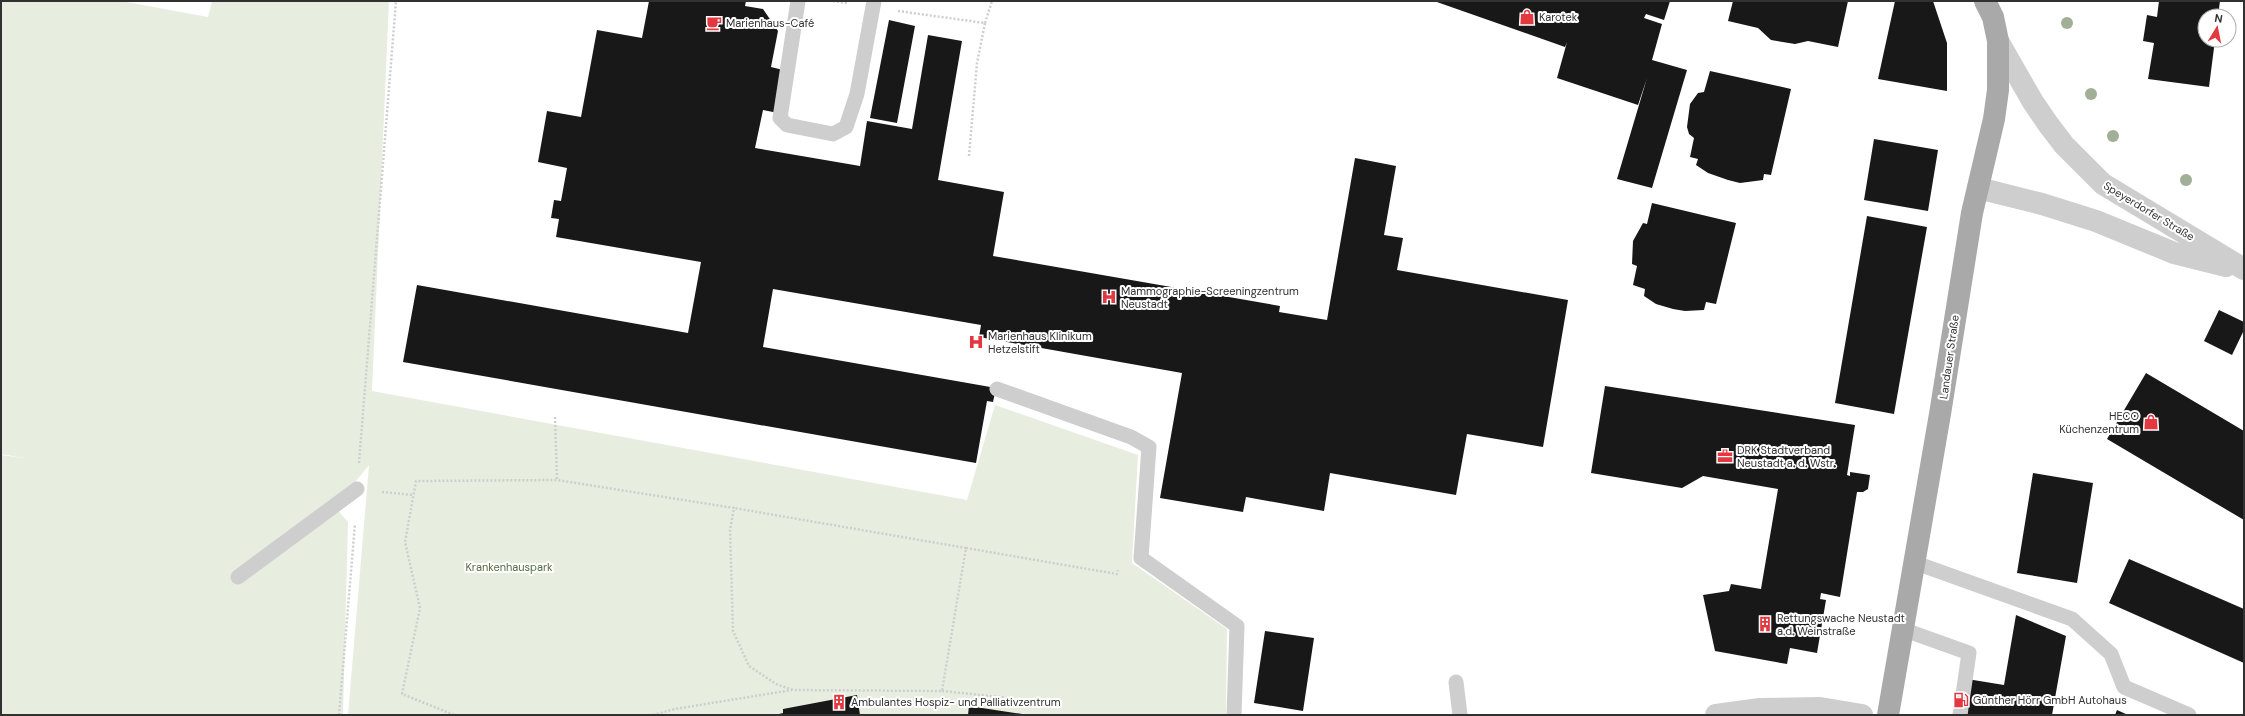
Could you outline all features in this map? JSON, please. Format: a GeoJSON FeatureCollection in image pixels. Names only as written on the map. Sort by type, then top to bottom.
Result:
{"type":"FeatureCollection","features":[{"type":"Feature","properties":{"kind":"main road","name":"Landauer Straße"},"geometry":{"type":"LineString","coordinates":[[1888,715],[1913,562],[1940,414],[1957,298],[1978,188],[1994,119],[1998,90],[1998,42],[1993,18],[1985,1]]}},
{"type":"Feature","properties":{"kind":"street","name":"Speyerdorfer Straße"},"geometry":{"type":"LineString","coordinates":[[1998,42],[2032,102],[2048,124],[2064,145],[2103,184],[2244,270]]}},
{"type":"Feature","properties":{"kind":"street"},"geometry":{"type":"LineString","coordinates":[[1978,188],[2096,221],[2174,253],[2244,270]]}},
{"type":"Feature","properties":{"kind":"street"},"geometry":{"type":"LineString","coordinates":[[1716,715],[1760,709],[1820,708],[1862,715]]}},
{"type":"Feature","properties":{"kind":"lane"},"geometry":{"type":"LineString","coordinates":[[798,1],[780,118],[787,125],[833,134],[846,127],[857,94],[874,4]]}},
{"type":"Feature","properties":{"kind":"lane"},"geometry":{"type":"LineString","coordinates":[[997,389],[1131,437],[1149,447],[1141,558],[1237,626],[1234,715]]}},
{"type":"Feature","properties":{"kind":"lane"},"geometry":{"type":"LineString","coordinates":[[238,578],[357,489]]}},
{"type":"Feature","properties":{"kind":"lane"},"geometry":{"type":"LineString","coordinates":[[1913,562],[2072,619],[2111,654],[2124,687],[2189,715]]}},
{"type":"Feature","properties":{"kind":"lane"},"geometry":{"type":"LineString","coordinates":[[1902,629],[1969,653],[1960,715]]}},
{"type":"Feature","properties":{"kind":"lane"},"geometry":{"type":"LineString","coordinates":[[1456,682],[1460,715]]}},
{"type":"Feature","properties":{"kind":"path"},"geometry":{"type":"LineString","coordinates":[[339,715],[396,1]]}},
{"type":"Feature","properties":{"kind":"path"},"geometry":{"type":"LineString","coordinates":[[833,1],[874,4],[985,23]]}},
{"type":"Feature","properties":{"kind":"path"},"geometry":{"type":"LineString","coordinates":[[969,156],[977,63],[985,23],[992,1]]}},
{"type":"Feature","properties":{"kind":"path"},"geometry":{"type":"LineString","coordinates":[[555,417],[557,480]]}},
{"type":"Feature","properties":{"kind":"path"},"geometry":{"type":"LineString","coordinates":[[454,715],[402,694],[420,608],[405,542],[416,481],[557,480],[734,508],[1117,574],[1118,566]]}},
{"type":"Feature","properties":{"kind":"path"},"geometry":{"type":"LineString","coordinates":[[357,489],[413,495]]}},
{"type":"Feature","properties":{"kind":"path"},"geometry":{"type":"LineString","coordinates":[[734,508],[730,530],[733,631],[749,666],[776,684],[793,690]]}},
{"type":"Feature","properties":{"kind":"path"},"geometry":{"type":"LineString","coordinates":[[942,692],[966,548]]}},
{"type":"Feature","properties":{"kind":"path"},"geometry":{"type":"LineString","coordinates":[[653,715],[793,690],[942,692],[1010,698]]}},
{"type":"Feature","properties":{"kind":"green space","name":"Krankenhauspark"},"geometry":{"type":"Polygon","coordinates":[[[1,1],[121,1],[208,17],[212,1],[389,1],[372,391],[967,500],[995,405],[1138,455],[1132,563],[1227,629],[1226,715],[348,715],[369,465],[335,507],[348,522],[343,715],[1,715],[1,455],[24,458],[1,454],[1,1]]]}},
{"type":"Feature","properties":{"kind":"building"},"geometry":{"type":"Polygon","coordinates":[[[649,1],[746,1],[745,6],[763,9],[778,31],[771,67],[787,71],[778,113],[763,110],[755,148],[860,166],[867,121],[912,129],[928,35],[962,41],[938,180],[1004,192],[993,256],[1280,306],[1279,312],[1327,320],[1355,158],[1396,166],[1384,235],[1403,238],[1397,270],[1568,300],[1543,447],[1467,434],[1456,495],[1330,473],[1324,511],[1246,497],[1243,512],[1160,498],[1182,373],[979,337],[981,325],[773,289],[763,347],[996,388],[993,402],[987,401],[976,463],[403,362],[417,285],[688,333],[701,262],[556,237],[559,219],[551,218],[554,200],[561,201],[567,168],[538,162],[547,111],[581,117],[597,30],[642,38],[649,1]]]}},
{"type":"Feature","properties":{"kind":"building"},"geometry":{"type":"Polygon","coordinates":[[[1434,1],[1670,1],[1664,20],[1646,14],[1644,18],[1662,24],[1652,60],[1687,70],[1652,188],[1617,179],[1647,78],[1638,105],[1557,78],[1567,42],[1565,47],[1434,1]]]}},
{"type":"Feature","properties":{"kind":"building"},"geometry":{"type":"Polygon","coordinates":[[[1733,1],[1848,1],[1838,47],[1808,41],[1795,44],[1771,40],[1758,28],[1728,21],[1733,1]]]}},
{"type":"Feature","properties":{"kind":"building"},"geometry":{"type":"Polygon","coordinates":[[[1895,1],[1933,1],[1947,43],[1947,91],[1878,79],[1895,1]]]}},
{"type":"Feature","properties":{"kind":"building"},"geometry":{"type":"Polygon","coordinates":[[[2159,1],[2220,1],[2219,8],[2197,8],[2197,48],[2214,48],[2209,87],[2148,79],[2154,43],[2143,41],[2147,15],[2157,17],[2159,1]]]}},
{"type":"Feature","properties":{"kind":"building"},"geometry":{"type":"Polygon","coordinates":[[[889,20],[915,26],[897,123],[870,118],[889,20]]]}},
{"type":"Feature","properties":{"kind":"building"},"geometry":{"type":"Polygon","coordinates":[[[1710,71],[1791,89],[1771,175],[1764,174],[1763,180],[1740,183],[1728,180],[1708,173],[1696,165],[1698,159],[1690,157],[1694,138],[1689,134],[1687,127],[1690,104],[1698,93],[1704,92],[1710,71]]]}},
{"type":"Feature","properties":{"kind":"building"},"geometry":{"type":"Polygon","coordinates":[[[1874,139],[1938,150],[1928,211],[1864,200],[1874,139]]]}},
{"type":"Feature","properties":{"kind":"building"},"geometry":{"type":"Polygon","coordinates":[[[1652,203],[1736,223],[1716,304],[1706,302],[1704,310],[1685,311],[1673,309],[1656,304],[1644,296],[1645,289],[1633,285],[1637,266],[1632,264],[1633,241],[1643,223],[1647,224],[1652,203]]]}},
{"type":"Feature","properties":{"kind":"building"},"geometry":{"type":"Polygon","coordinates":[[[1867,216],[1927,227],[1894,414],[1835,403],[1867,216]]]}},
{"type":"Feature","properties":{"kind":"building"},"geometry":{"type":"Polygon","coordinates":[[[2219,310],[2244,322],[2244,330],[2232,355],[2204,341],[2219,310]]]}},
{"type":"Feature","properties":{"kind":"building"},"geometry":{"type":"Polygon","coordinates":[[[2146,373],[2244,431],[2244,520],[2107,439],[2146,373]]]}},
{"type":"Feature","properties":{"kind":"building"},"geometry":{"type":"Polygon","coordinates":[[[1605,386],[1855,425],[1847,475],[1850,476],[1850,472],[1870,475],[1868,489],[1863,492],[1857,492],[1840,597],[1821,593],[1820,599],[1826,600],[1817,653],[1790,648],[1787,664],[1715,651],[1703,595],[1729,591],[1731,584],[1761,589],[1778,489],[1703,476],[1682,488],[1591,473],[1605,386]]]}},
{"type":"Feature","properties":{"kind":"building"},"geometry":{"type":"Polygon","coordinates":[[[2033,473],[2093,483],[2077,583],[2017,573],[2033,473]]]}},
{"type":"Feature","properties":{"kind":"building"},"geometry":{"type":"Polygon","coordinates":[[[2129,559],[2244,609],[2244,663],[2109,603],[2129,559]]]}},
{"type":"Feature","properties":{"kind":"building"},"geometry":{"type":"Polygon","coordinates":[[[2016,615],[2066,636],[2052,715],[1954,715],[1961,678],[2004,685],[2016,615]]]}},
{"type":"Feature","properties":{"kind":"building"},"geometry":{"type":"Polygon","coordinates":[[[1265,631],[1314,638],[1303,711],[1254,703],[1265,631]]]}},
{"type":"Feature","properties":{"kind":"building","name":"Ambulantes Hospiz- und Palliativzentrum"},"geometry":{"type":"Polygon","coordinates":[[[857,695],[860,715],[775,715],[783,713],[783,709],[857,695]]]}},
{"type":"Feature","properties":{"kind":"building"},"geometry":{"type":"Polygon","coordinates":[[[969,706],[1022,714],[1022,715],[968,715],[969,706]]]}},
{"type":"Feature","properties":{"kind":"building"},"geometry":{"type":"Polygon","coordinates":[[[2117,710],[2128,715],[2115,715],[2117,710]]]}},
{"type":"Feature","properties":{"kind":"place","name":"Karotek"},"geometry":{"type":"Point","coordinates":[1527,17]}},
{"type":"Feature","properties":{"kind":"place","name":"Marienhaus-Café"},"geometry":{"type":"Point","coordinates":[714,23]}},
{"type":"Feature","properties":{"kind":"place","name":"Mammographie-Screeningzentrum Neustadt"},"geometry":{"type":"Point","coordinates":[1109,297]}},
{"type":"Feature","properties":{"kind":"place","name":"Marienhaus Klinikum Hetzelstift"},"geometry":{"type":"Point","coordinates":[976,342]}},
{"type":"Feature","properties":{"kind":"place","name":"HECO Küchenzentrum"},"geometry":{"type":"Point","coordinates":[2151,422]}},
{"type":"Feature","properties":{"kind":"place","name":"DRK Stadtverband Neustadt a. d. Wstr."},"geometry":{"type":"Point","coordinates":[1725,456]}},
{"type":"Feature","properties":{"kind":"place","name":"Rettungswache Neustadt a.d. Weinstraße"},"geometry":{"type":"Point","coordinates":[1765,624]}},
{"type":"Feature","properties":{"kind":"place","name":"Günther Hörr GmbH Autohaus"},"geometry":{"type":"Point","coordinates":[1961,700]}},
{"type":"Feature","properties":{"kind":"place","name":"Ambulantes Hospiz- und Palliativzentrum"},"geometry":{"type":"Point","coordinates":[839,702]}}]}
